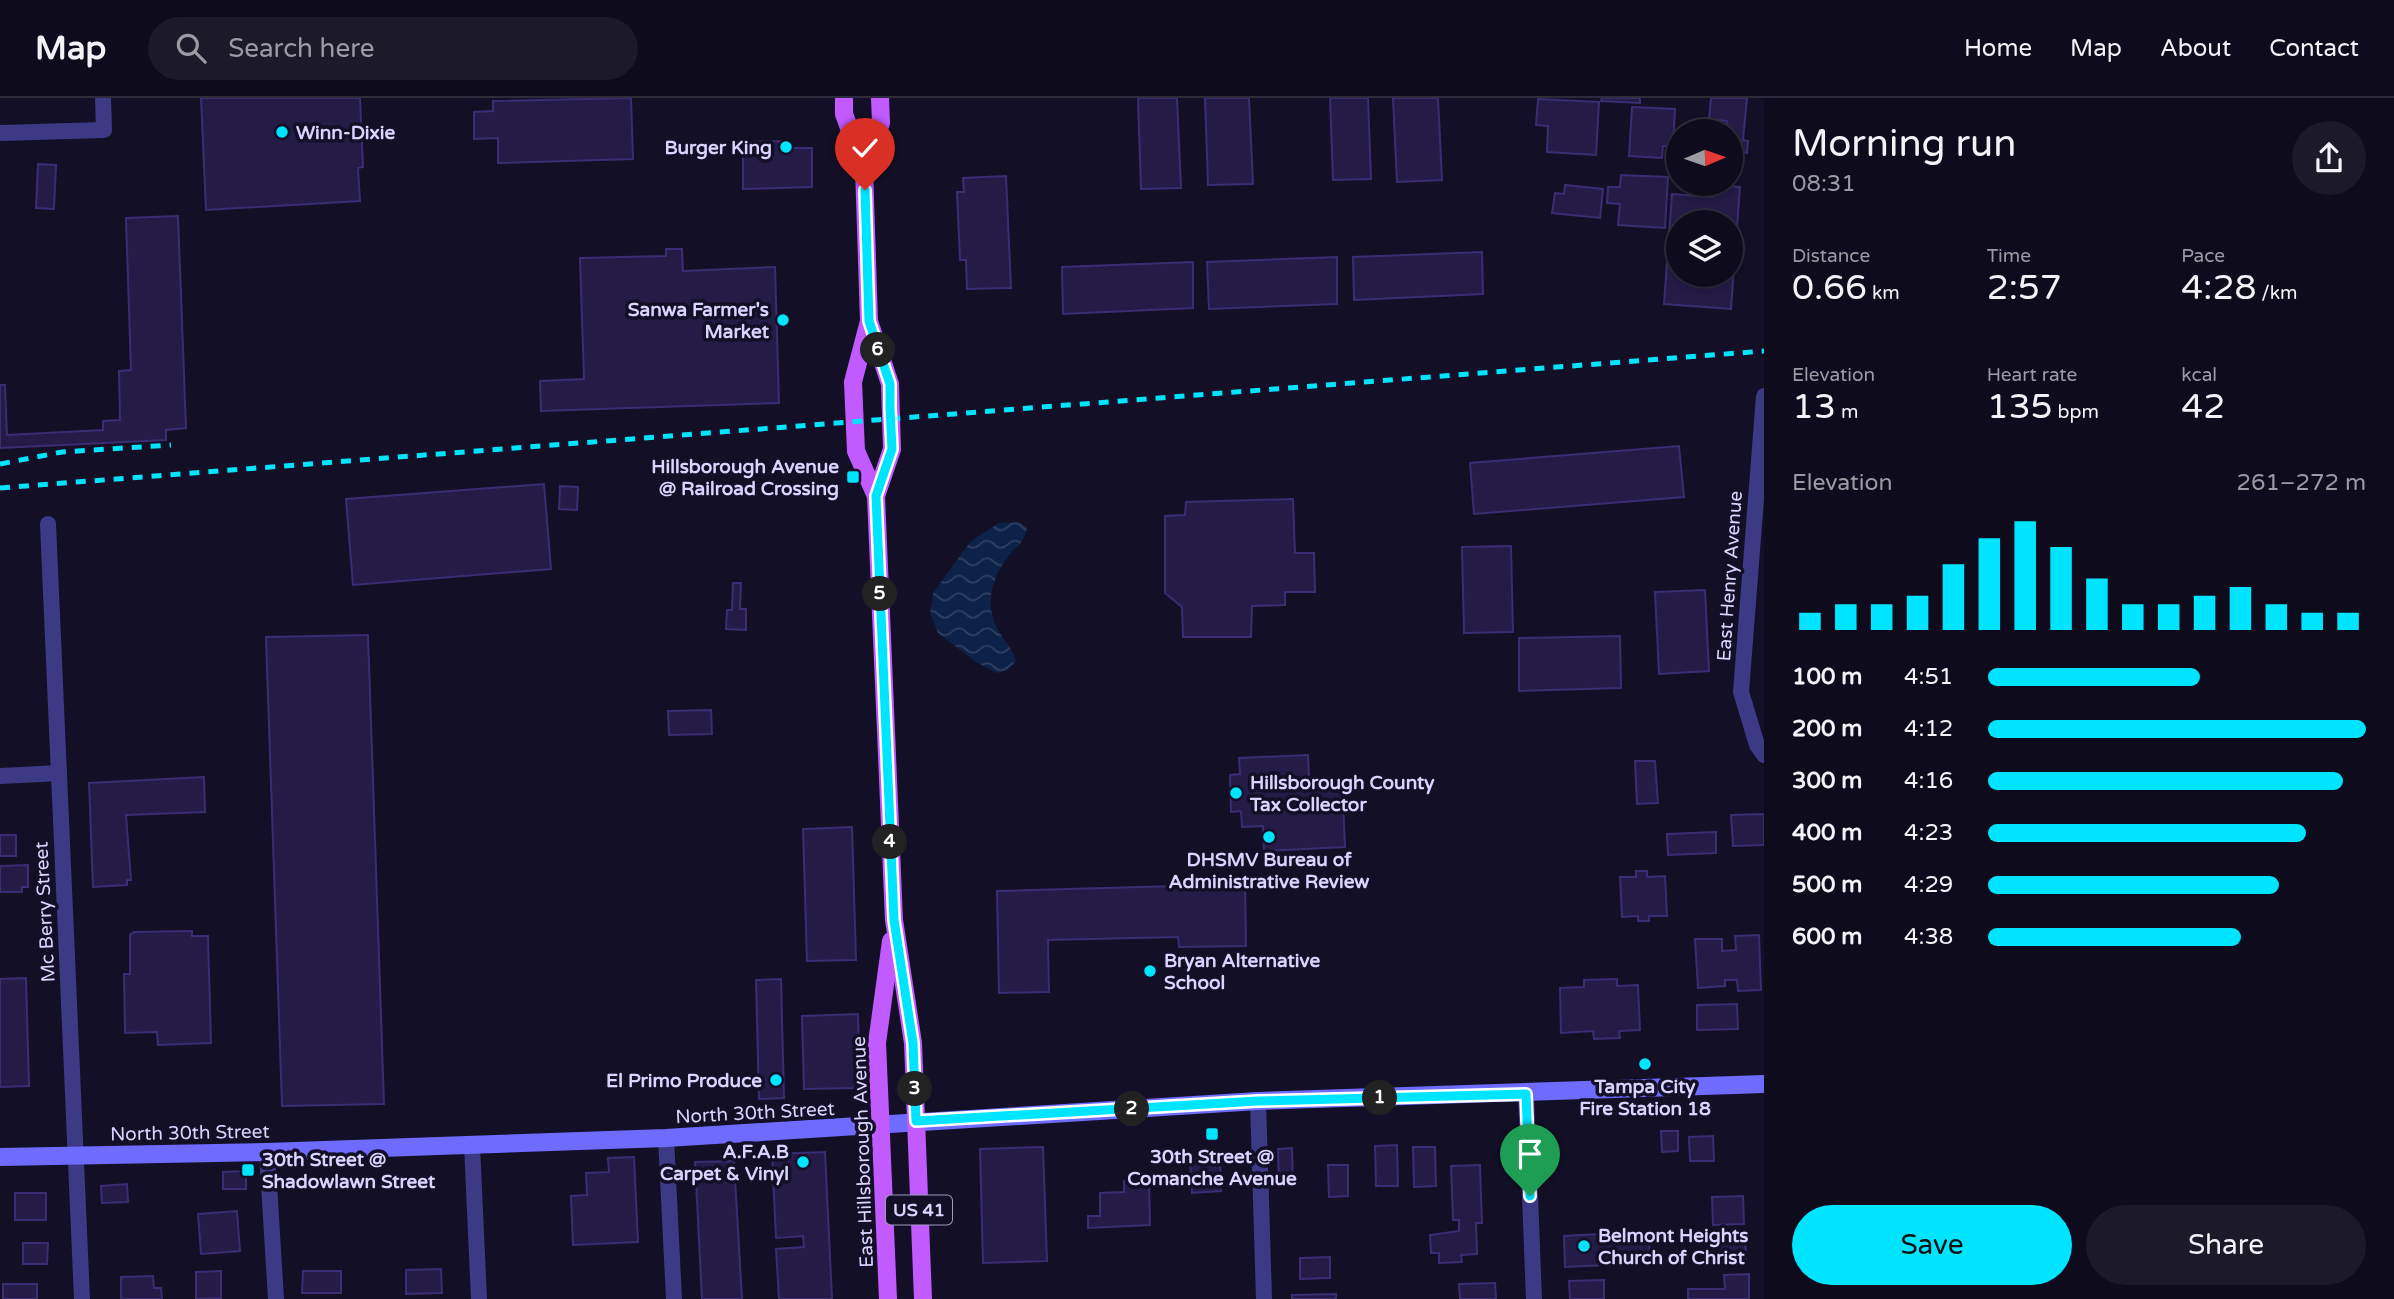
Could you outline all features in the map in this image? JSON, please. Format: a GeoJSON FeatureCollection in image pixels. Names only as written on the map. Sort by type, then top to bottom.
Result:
{"type":"FeatureCollection","features":[{"type":"Feature","properties":{"kind":"main road","name":"East Hillsborough Avenue"},"geometry":{"type":"LineString","coordinates":[[844,98],[844,114],[864,168],[869,321],[890,384],[892,449],[876,496],[894,920],[913,1043],[923,1299]]}},
{"type":"Feature","properties":{"kind":"main road","name":"East Hillsborough Avenue"},"geometry":{"type":"LineString","coordinates":[[864,168],[881,123],[880,98]]}},
{"type":"Feature","properties":{"kind":"main road","name":"East Hillsborough Avenue"},"geometry":{"type":"LineString","coordinates":[[869,321],[853,382],[856,451],[876,496]]}},
{"type":"Feature","properties":{"kind":"main road","name":"East Hillsborough Avenue"},"geometry":{"type":"LineString","coordinates":[[888,1299],[877,1043],[894,920]]}},
{"type":"Feature","properties":{"kind":"street"},"geometry":{"type":"LineString","coordinates":[[0,133],[104,130],[103,98]]}},
{"type":"Feature","properties":{"kind":"street","name":"East Henry Avenue"},"geometry":{"type":"LineString","coordinates":[[1764,396],[1741,692],[1757,745],[1764,755]]}},
{"type":"Feature","properties":{"kind":"street","name":"Mc Berry Street"},"geometry":{"type":"LineString","coordinates":[[48,524],[82,1299]]}},
{"type":"Feature","properties":{"kind":"street"},"geometry":{"type":"LineString","coordinates":[[0,776],[59,773]]}},
{"type":"Feature","properties":{"kind":"street","name":"North 30th Street"},"geometry":{"type":"LineString","coordinates":[[0,1157],[267,1152],[666,1138],[1258,1101],[1764,1084]]}},
{"type":"Feature","properties":{"kind":"street"},"geometry":{"type":"LineString","coordinates":[[1526,1094],[1534,1299]]}},
{"type":"Feature","properties":{"kind":"street"},"geometry":{"type":"LineString","coordinates":[[1258,1101],[1264,1299]]}},
{"type":"Feature","properties":{"kind":"street"},"geometry":{"type":"LineString","coordinates":[[666,1138],[674,1299]]}},
{"type":"Feature","properties":{"kind":"street"},"geometry":{"type":"LineString","coordinates":[[472,1145],[479,1299]]}},
{"type":"Feature","properties":{"kind":"street"},"geometry":{"type":"LineString","coordinates":[[267,1152],[276,1299]]}},
{"type":"Feature","properties":{"kind":"water"},"geometry":{"type":"Polygon","coordinates":[[[1019,522],[1027,528],[1026,533],[1001,567],[991,595],[995,624],[1016,661],[1008,670],[997,673],[976,662],[938,633],[930,613],[933,593],[970,542],[999,523],[1019,522]]]}},
{"type":"Feature","properties":{"kind":"building","name":"Winn-Dixie"},"geometry":{"type":"Polygon","coordinates":[[[201,98],[360,98],[363,167],[358,168],[360,201],[206,210],[201,98]]]}},
{"type":"Feature","properties":{"kind":"building"},"geometry":{"type":"Polygon","coordinates":[[[631,98],[633,159],[498,163],[498,138],[474,139],[474,112],[493,111],[493,101],[631,98]]]}},
{"type":"Feature","properties":{"kind":"building"},"geometry":{"type":"Polygon","coordinates":[[[1138,98],[1177,98],[1181,188],[1141,189],[1138,98]]]}},
{"type":"Feature","properties":{"kind":"building"},"geometry":{"type":"Polygon","coordinates":[[[1205,98],[1249,98],[1253,184],[1208,185],[1205,98]]]}},
{"type":"Feature","properties":{"kind":"building"},"geometry":{"type":"Polygon","coordinates":[[[1330,98],[1368,98],[1371,179],[1333,180],[1330,98]]]}},
{"type":"Feature","properties":{"kind":"building"},"geometry":{"type":"Polygon","coordinates":[[[1393,98],[1438,98],[1442,180],[1397,182],[1393,98]]]}},
{"type":"Feature","properties":{"kind":"building"},"geometry":{"type":"Polygon","coordinates":[[[1602,98],[1640,98],[1640,103],[1601,101],[1602,98]]]}},
{"type":"Feature","properties":{"kind":"building"},"geometry":{"type":"Polygon","coordinates":[[[1711,98],[1747,98],[1743,140],[1743,119],[1709,119],[1711,98]]]}},
{"type":"Feature","properties":{"kind":"building"},"geometry":{"type":"Polygon","coordinates":[[[1538,99],[1599,102],[1596,155],[1547,152],[1548,126],[1536,125],[1538,99]]]}},
{"type":"Feature","properties":{"kind":"building"},"geometry":{"type":"Polygon","coordinates":[[[1632,107],[1675,109],[1674,119],[1666,119],[1666,146],[1663,146],[1662,158],[1629,156],[1632,107]]]}},
{"type":"Feature","properties":{"kind":"building"},"geometry":{"type":"Polygon","coordinates":[[[1743,140],[1748,141],[1747,153],[1743,152],[1743,140]]]}},
{"type":"Feature","properties":{"kind":"building"},"geometry":{"type":"Polygon","coordinates":[[[790,141],[790,148],[812,148],[812,187],[743,189],[743,142],[790,141]]]}},
{"type":"Feature","properties":{"kind":"building"},"geometry":{"type":"Polygon","coordinates":[[[38,164],[56,165],[54,209],[36,208],[38,164]]]}},
{"type":"Feature","properties":{"kind":"building"},"geometry":{"type":"Polygon","coordinates":[[[1621,175],[1666,177],[1665,228],[1618,225],[1620,204],[1607,203],[1608,187],[1620,187],[1621,175]]]}},
{"type":"Feature","properties":{"kind":"building"},"geometry":{"type":"Polygon","coordinates":[[[1006,176],[1011,288],[967,289],[966,260],[960,260],[957,192],[964,192],[963,178],[1006,176]]]}},
{"type":"Feature","properties":{"kind":"building"},"geometry":{"type":"Polygon","coordinates":[[[1565,185],[1603,189],[1600,218],[1552,213],[1555,193],[1564,194],[1565,185]]]}},
{"type":"Feature","properties":{"kind":"building"},"geometry":{"type":"Polygon","coordinates":[[[1672,196],[1739,196],[1738,210],[1671,210],[1672,196]]]}},
{"type":"Feature","properties":{"kind":"building"},"geometry":{"type":"Polygon","coordinates":[[[178,216],[186,428],[166,430],[166,440],[0,448],[0,385],[5,385],[7,435],[103,430],[103,421],[120,420],[119,371],[131,370],[126,218],[178,216]]]}},
{"type":"Feature","properties":{"kind":"building"},"geometry":{"type":"Polygon","coordinates":[[[666,249],[682,249],[683,271],[775,267],[779,403],[541,411],[540,381],[584,379],[580,258],[666,256],[666,249]]]}},
{"type":"Feature","properties":{"kind":"building"},"geometry":{"type":"Polygon","coordinates":[[[1482,252],[1483,294],[1354,300],[1353,257],[1482,252]]]}},
{"type":"Feature","properties":{"kind":"building"},"geometry":{"type":"Polygon","coordinates":[[[1337,257],[1337,304],[1209,309],[1207,262],[1337,257]]]}},
{"type":"Feature","properties":{"kind":"building"},"geometry":{"type":"Polygon","coordinates":[[[1193,262],[1193,308],[1063,314],[1062,267],[1193,262]]]}},
{"type":"Feature","properties":{"kind":"building"},"geometry":{"type":"Polygon","coordinates":[[[1666,276],[1666,287],[1733,287],[1731,309],[1664,304],[1666,276]]]}},
{"type":"Feature","properties":{"kind":"building"},"geometry":{"type":"Polygon","coordinates":[[[1679,446],[1684,497],[1474,514],[1470,463],[1679,446]]]}},
{"type":"Feature","properties":{"kind":"building"},"geometry":{"type":"Polygon","coordinates":[[[544,484],[551,569],[353,585],[346,499],[544,484]]]}},
{"type":"Feature","properties":{"kind":"building"},"geometry":{"type":"Polygon","coordinates":[[[560,486],[578,487],[577,510],[559,509],[560,486]]]}},
{"type":"Feature","properties":{"kind":"building"},"geometry":{"type":"Polygon","coordinates":[[[1293,499],[1295,553],[1314,553],[1315,592],[1285,592],[1285,605],[1252,606],[1251,637],[1183,637],[1182,607],[1165,593],[1165,516],[1185,515],[1186,502],[1293,499]]]}},
{"type":"Feature","properties":{"kind":"building"},"geometry":{"type":"Polygon","coordinates":[[[1511,546],[1513,632],[1464,633],[1462,547],[1511,546]]]}},
{"type":"Feature","properties":{"kind":"building"},"geometry":{"type":"Polygon","coordinates":[[[733,583],[741,583],[740,609],[746,609],[746,630],[726,629],[727,610],[732,610],[733,583]]]}},
{"type":"Feature","properties":{"kind":"building"},"geometry":{"type":"Polygon","coordinates":[[[1705,590],[1709,671],[1659,674],[1655,592],[1705,590]]]}},
{"type":"Feature","properties":{"kind":"building"},"geometry":{"type":"Polygon","coordinates":[[[368,635],[384,1104],[282,1106],[266,637],[368,635]]]}},
{"type":"Feature","properties":{"kind":"building"},"geometry":{"type":"Polygon","coordinates":[[[1620,636],[1621,688],[1519,691],[1519,638],[1620,636]]]}},
{"type":"Feature","properties":{"kind":"building"},"geometry":{"type":"Polygon","coordinates":[[[711,710],[712,734],[669,735],[668,711],[711,710]]]}},
{"type":"Feature","properties":{"kind":"building"},"geometry":{"type":"Polygon","coordinates":[[[1308,755],[1309,779],[1342,778],[1345,847],[1264,851],[1263,826],[1242,827],[1241,811],[1231,812],[1230,775],[1240,774],[1239,758],[1308,755]]]}},
{"type":"Feature","properties":{"kind":"building"},"geometry":{"type":"Polygon","coordinates":[[[1635,761],[1655,761],[1658,803],[1637,804],[1635,761]]]}},
{"type":"Feature","properties":{"kind":"building"},"geometry":{"type":"Polygon","coordinates":[[[204,777],[205,812],[126,815],[131,880],[127,880],[127,885],[93,887],[89,783],[204,777]]]}},
{"type":"Feature","properties":{"kind":"building"},"geometry":{"type":"Polygon","coordinates":[[[1764,814],[1764,845],[1733,846],[1731,815],[1764,814]]]}},
{"type":"Feature","properties":{"kind":"building"},"geometry":{"type":"Polygon","coordinates":[[[852,827],[856,960],[807,961],[803,829],[852,827]]]}},
{"type":"Feature","properties":{"kind":"building"},"geometry":{"type":"Polygon","coordinates":[[[1716,832],[1716,853],[1668,855],[1667,834],[1716,832]]]}},
{"type":"Feature","properties":{"kind":"building"},"geometry":{"type":"Polygon","coordinates":[[[0,835],[16,835],[16,856],[0,856],[0,835]]]}},
{"type":"Feature","properties":{"kind":"building"},"geometry":{"type":"Polygon","coordinates":[[[28,865],[28,887],[22,887],[22,892],[0,892],[0,866],[28,865]]]}},
{"type":"Feature","properties":{"kind":"building"},"geometry":{"type":"Polygon","coordinates":[[[1636,871],[1647,871],[1647,877],[1665,876],[1667,916],[1649,916],[1649,921],[1638,921],[1638,916],[1622,917],[1620,877],[1636,877],[1636,871]]]}},
{"type":"Feature","properties":{"kind":"building"},"geometry":{"type":"Polygon","coordinates":[[[1245,884],[1246,946],[1179,947],[1178,937],[1048,940],[1049,992],[999,993],[997,891],[1245,884]]]}},
{"type":"Feature","properties":{"kind":"building"},"geometry":{"type":"Polygon","coordinates":[[[192,931],[192,936],[208,936],[211,1043],[158,1045],[157,1032],[125,1033],[124,974],[130,974],[130,935],[134,932],[192,931]]]}},
{"type":"Feature","properties":{"kind":"building"},"geometry":{"type":"Polygon","coordinates":[[[1759,935],[1761,990],[1738,991],[1737,980],[1725,980],[1725,986],[1698,988],[1695,939],[1722,939],[1722,951],[1736,950],[1735,936],[1759,935]]]}},
{"type":"Feature","properties":{"kind":"building"},"geometry":{"type":"Polygon","coordinates":[[[26,978],[29,1086],[0,1087],[0,979],[26,978]]]}},
{"type":"Feature","properties":{"kind":"building"},"geometry":{"type":"Polygon","coordinates":[[[781,979],[784,1098],[759,1099],[756,980],[781,979]]]}},
{"type":"Feature","properties":{"kind":"building"},"geometry":{"type":"Polygon","coordinates":[[[1617,979],[1617,986],[1638,985],[1640,1030],[1619,1031],[1620,1038],[1594,1039],[1593,1031],[1561,1033],[1560,988],[1584,987],[1584,980],[1617,979]]]}},
{"type":"Feature","properties":{"kind":"building"},"geometry":{"type":"Polygon","coordinates":[[[1737,1004],[1738,1029],[1697,1030],[1697,1005],[1737,1004]]]}},
{"type":"Feature","properties":{"kind":"building"},"geometry":{"type":"Polygon","coordinates":[[[858,1014],[860,1088],[804,1089],[802,1016],[858,1014]]]}},
{"type":"Feature","properties":{"kind":"building"},"geometry":{"type":"Polygon","coordinates":[[[1661,1131],[1678,1131],[1678,1151],[1662,1152],[1661,1131]]]}},
{"type":"Feature","properties":{"kind":"building"},"geometry":{"type":"Polygon","coordinates":[[[1713,1136],[1714,1161],[1690,1161],[1689,1137],[1713,1136]]]}},
{"type":"Feature","properties":{"kind":"building"},"geometry":{"type":"Polygon","coordinates":[[[1397,1145],[1398,1186],[1376,1186],[1375,1146],[1397,1145]]]}},
{"type":"Feature","properties":{"kind":"building"},"geometry":{"type":"Polygon","coordinates":[[[1043,1147],[1047,1261],[983,1263],[980,1149],[1043,1147]]]}},
{"type":"Feature","properties":{"kind":"building"},"geometry":{"type":"Polygon","coordinates":[[[1413,1147],[1435,1147],[1436,1186],[1414,1187],[1413,1147]]]}},
{"type":"Feature","properties":{"kind":"building"},"geometry":{"type":"Polygon","coordinates":[[[1292,1148],[1293,1183],[1279,1184],[1278,1149],[1292,1148]]]}},
{"type":"Feature","properties":{"kind":"building"},"geometry":{"type":"Polygon","coordinates":[[[825,1152],[832,1299],[779,1299],[776,1249],[804,1247],[803,1236],[776,1238],[772,1154],[825,1152]]]}},
{"type":"Feature","properties":{"kind":"building"},"geometry":{"type":"Polygon","coordinates":[[[634,1157],[638,1242],[573,1245],[571,1196],[587,1195],[586,1173],[609,1172],[608,1158],[634,1157]]]}},
{"type":"Feature","properties":{"kind":"building"},"geometry":{"type":"Polygon","coordinates":[[[1220,1159],[1221,1191],[1192,1193],[1190,1160],[1220,1159]]]}},
{"type":"Feature","properties":{"kind":"building"},"geometry":{"type":"Polygon","coordinates":[[[734,1161],[742,1299],[702,1299],[695,1162],[734,1161]]]}},
{"type":"Feature","properties":{"kind":"building"},"geometry":{"type":"Polygon","coordinates":[[[1328,1165],[1348,1165],[1348,1196],[1329,1197],[1328,1165]]]}},
{"type":"Feature","properties":{"kind":"building"},"geometry":{"type":"Polygon","coordinates":[[[1480,1165],[1482,1223],[1476,1223],[1477,1254],[1461,1255],[1462,1262],[1439,1263],[1439,1253],[1431,1253],[1430,1235],[1459,1231],[1459,1220],[1453,1220],[1451,1166],[1480,1165]]]}},
{"type":"Feature","properties":{"kind":"building"},"geometry":{"type":"Polygon","coordinates":[[[246,1171],[246,1189],[223,1189],[223,1172],[246,1171]]]}},
{"type":"Feature","properties":{"kind":"building"},"geometry":{"type":"Polygon","coordinates":[[[1149,1180],[1150,1225],[1088,1228],[1088,1216],[1100,1216],[1100,1193],[1124,1192],[1124,1181],[1149,1180]]]}},
{"type":"Feature","properties":{"kind":"building"},"geometry":{"type":"Polygon","coordinates":[[[127,1184],[128,1202],[102,1203],[101,1186],[127,1184]]]}},
{"type":"Feature","properties":{"kind":"building"},"geometry":{"type":"Polygon","coordinates":[[[15,1193],[46,1193],[46,1220],[15,1220],[15,1193]]]}},
{"type":"Feature","properties":{"kind":"building"},"geometry":{"type":"Polygon","coordinates":[[[1743,1196],[1744,1224],[1713,1225],[1712,1197],[1743,1196]]]}},
{"type":"Feature","properties":{"kind":"building"},"geometry":{"type":"Polygon","coordinates":[[[237,1211],[240,1251],[201,1254],[198,1214],[237,1211]]]}},
{"type":"Feature","properties":{"kind":"building"},"geometry":{"type":"Polygon","coordinates":[[[1599,1228],[1609,1228],[1609,1234],[1649,1232],[1650,1263],[1565,1267],[1564,1236],[1600,1234],[1599,1228]]]}},
{"type":"Feature","properties":{"kind":"building"},"geometry":{"type":"Polygon","coordinates":[[[1745,1233],[1746,1261],[1715,1262],[1714,1234],[1745,1233]]]}},
{"type":"Feature","properties":{"kind":"building"},"geometry":{"type":"Polygon","coordinates":[[[23,1243],[48,1243],[47,1264],[23,1264],[23,1243]]]}},
{"type":"Feature","properties":{"kind":"building"},"geometry":{"type":"Polygon","coordinates":[[[1330,1257],[1330,1278],[1300,1279],[1300,1258],[1330,1257]]]}},
{"type":"Feature","properties":{"kind":"building"},"geometry":{"type":"Polygon","coordinates":[[[441,1269],[442,1293],[406,1294],[406,1270],[441,1269]]]}},
{"type":"Feature","properties":{"kind":"building"},"geometry":{"type":"Polygon","coordinates":[[[221,1271],[221,1298],[196,1299],[196,1272],[221,1271]]]}},
{"type":"Feature","properties":{"kind":"building"},"geometry":{"type":"Polygon","coordinates":[[[303,1271],[341,1271],[341,1293],[302,1293],[303,1271]]]}},
{"type":"Feature","properties":{"kind":"building"},"geometry":{"type":"Polygon","coordinates":[[[1749,1274],[1749,1299],[1688,1299],[1688,1289],[1725,1289],[1724,1275],[1749,1274]]]}},
{"type":"Feature","properties":{"kind":"building"},"geometry":{"type":"Polygon","coordinates":[[[153,1276],[154,1288],[161,1288],[162,1299],[121,1299],[121,1277],[153,1276]]]}},
{"type":"Feature","properties":{"kind":"building"},"geometry":{"type":"Polygon","coordinates":[[[1604,1280],[1604,1299],[1570,1299],[1569,1281],[1604,1280]]]}},
{"type":"Feature","properties":{"kind":"building"},"geometry":{"type":"Polygon","coordinates":[[[1495,1283],[1496,1299],[1460,1299],[1459,1284],[1495,1283]]]}},
{"type":"Feature","properties":{"kind":"building"},"geometry":{"type":"Polygon","coordinates":[[[3,1284],[37,1284],[37,1299],[3,1299],[3,1284]]]}},
{"type":"Feature","properties":{"kind":"building"},"geometry":{"type":"Polygon","coordinates":[[[1336,1294],[1336,1299],[1292,1299],[1292,1295],[1336,1294]]]}},
{"type":"Feature","properties":{"kind":"railway"},"geometry":{"type":"LineString","coordinates":[[0,488],[1764,351]]}},
{"type":"Feature","properties":{"kind":"railway"},"geometry":{"type":"LineString","coordinates":[[0,464],[62,452],[171,445]]}},
{"type":"Feature","properties":{"kind":"place","name":"Winn-Dixie"},"geometry":{"type":"Point","coordinates":[282,132]}},
{"type":"Feature","properties":{"kind":"place","name":"Burger King"},"geometry":{"type":"Point","coordinates":[786,147]}},
{"type":"Feature","properties":{"kind":"place","name":"Sanwa Farmer's Market"},"geometry":{"type":"Point","coordinates":[783,320]}},
{"type":"Feature","properties":{"kind":"place","name":"Hillsborough Avenue @ Railroad Crossing"},"geometry":{"type":"Point","coordinates":[853,477]}},
{"type":"Feature","properties":{"kind":"place","name":"Hillsborough County Tax Collector"},"geometry":{"type":"Point","coordinates":[1236,793]}},
{"type":"Feature","properties":{"kind":"place","name":"DHSMV Bureau of Administrative Review"},"geometry":{"type":"Point","coordinates":[1269,837]}},
{"type":"Feature","properties":{"kind":"place","name":"Bryan Alternative School"},"geometry":{"type":"Point","coordinates":[1150,971]}},
{"type":"Feature","properties":{"kind":"place","name":"Tampa City Fire Station 18"},"geometry":{"type":"Point","coordinates":[1645,1064]}},
{"type":"Feature","properties":{"kind":"place","name":"El Primo Produce"},"geometry":{"type":"Point","coordinates":[776,1080]}},
{"type":"Feature","properties":{"kind":"place","name":"30th Street @ Comanche Avenue"},"geometry":{"type":"Point","coordinates":[1212,1134]}},
{"type":"Feature","properties":{"kind":"place","name":"A.F.A.B Carpet & Vinyl"},"geometry":{"type":"Point","coordinates":[803,1162]}},
{"type":"Feature","properties":{"kind":"place","name":"30th Street @ Shadowlawn Street"},"geometry":{"type":"Point","coordinates":[248,1170]}},
{"type":"Feature","properties":{"kind":"place","name":"Belmont Heights Church of Christ"},"geometry":{"type":"Point","coordinates":[1584,1246]}},
{"type":"Feature","properties":{"kind":"route"},"geometry":{"type":"LineString","coordinates":[[865,190],[869,321],[890,384],[892,449],[876,496],[894,920],[913,1043],[916,1121],[1258,1101],[1526,1094],[1530,1196]]}}]}
